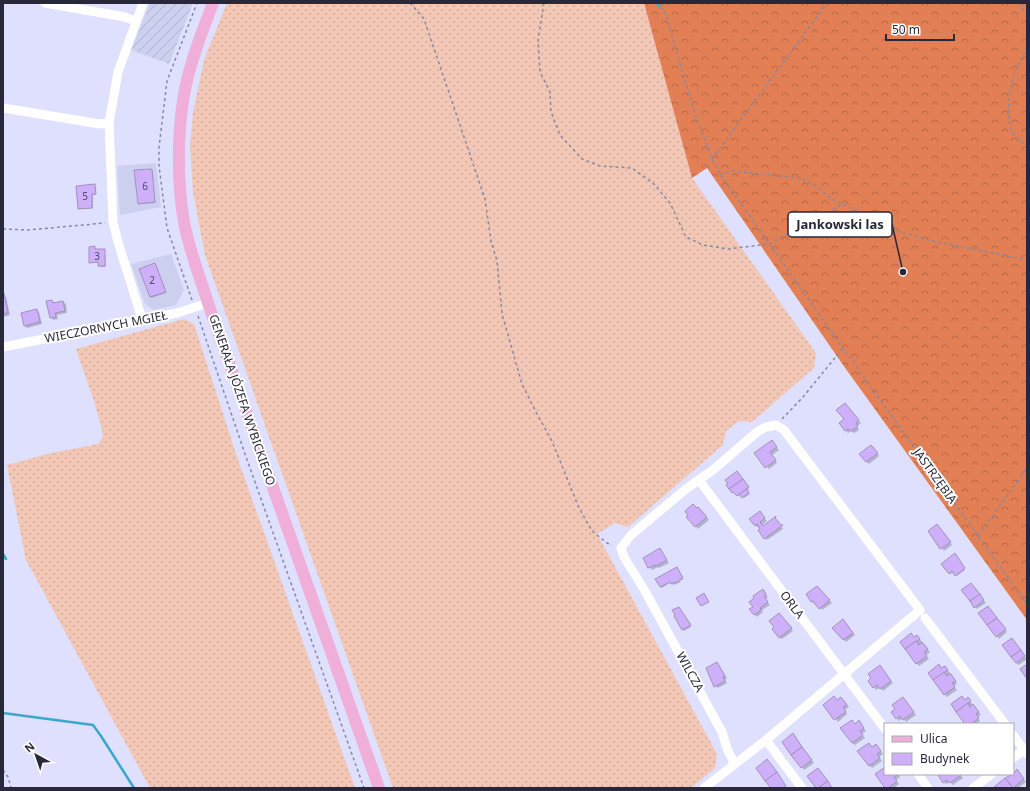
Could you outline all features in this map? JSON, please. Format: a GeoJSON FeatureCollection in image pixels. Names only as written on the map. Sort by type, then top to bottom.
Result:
{"type":"FeatureCollection","features":[{"type":"Feature","properties":{"kind":"main road","name":"GENERAŁA JÓZEFA WYBICKIEGO"},"geometry":{"type":"LineString","coordinates":[[213,3],[189,70],[182,115],[180,192],[184,223],[192,254],[208,303],[379,788]]}},
{"type":"Feature","properties":{"kind":"street"},"geometry":{"type":"LineString","coordinates":[[45,3],[125,17],[135,21]]}},
{"type":"Feature","properties":{"kind":"street"},"geometry":{"type":"LineString","coordinates":[[142,3],[118,72],[109,124],[113,222],[142,319]]}},
{"type":"Feature","properties":{"kind":"street"},"geometry":{"type":"LineString","coordinates":[[3,108],[100,124],[109,124]]}},
{"type":"Feature","properties":{"kind":"street","name":"WIECZORNYCH MGIEŁ"},"geometry":{"type":"LineString","coordinates":[[3,347],[195,308],[208,303]]}},
{"type":"Feature","properties":{"kind":"street"},"geometry":{"type":"LineString","coordinates":[[621,548],[631,535],[686,489],[713,470],[758,432],[766,427],[776,425],[784,430],[920,610],[845,675],[707,787]]}},
{"type":"Feature","properties":{"kind":"street","name":"ORLA"},"geometry":{"type":"LineString","coordinates":[[699,480],[884,728]]}},
{"type":"Feature","properties":{"kind":"street","name":"WILCZA"},"geometry":{"type":"LineString","coordinates":[[621,548],[624,557],[645,591],[722,732],[728,751],[735,764]]}},
{"type":"Feature","properties":{"kind":"street"},"geometry":{"type":"LineString","coordinates":[[926,618],[1004,723]]}},
{"type":"Feature","properties":{"kind":"street"},"geometry":{"type":"LineString","coordinates":[[1014,736],[1026,752],[1014,758]]}},
{"type":"Feature","properties":{"kind":"street"},"geometry":{"type":"LineString","coordinates":[[766,740],[802,788]]}},
{"type":"Feature","properties":{"kind":"street"},"geometry":{"type":"LineString","coordinates":[[919,775],[928,788]]}},
{"type":"Feature","properties":{"kind":"street"},"geometry":{"type":"LineString","coordinates":[[973,788],[991,775]]}},
{"type":"Feature","properties":{"kind":"path"},"geometry":{"type":"LineString","coordinates":[[410,3],[424,19],[485,199],[491,241],[496,261],[502,314],[522,384],[552,441],[579,508],[592,531],[607,543],[621,548]]}},
{"type":"Feature","properties":{"kind":"path"},"geometry":{"type":"LineString","coordinates":[[544,3],[538,40],[540,72],[550,92],[551,112],[560,136],[582,159],[600,166],[632,168],[653,183],[670,203],[686,237],[703,245],[728,249],[769,244],[843,204]]}},
{"type":"Feature","properties":{"kind":"path","name":"JASTRZĘBIA"},"geometry":{"type":"LineString","coordinates":[[656,3],[666,12],[695,114],[712,158],[720,174],[1027,604]]}},
{"type":"Feature","properties":{"kind":"path"},"geometry":{"type":"LineString","coordinates":[[712,158],[827,3]]}},
{"type":"Feature","properties":{"kind":"path"},"geometry":{"type":"LineString","coordinates":[[1019,3],[1027,14]]}},
{"type":"Feature","properties":{"kind":"path"},"geometry":{"type":"LineString","coordinates":[[1027,47],[1012,79],[1009,119],[1012,132],[1017,139],[1027,146]]}},
{"type":"Feature","properties":{"kind":"path"},"geometry":{"type":"LineString","coordinates":[[720,174],[733,171],[800,178],[816,186],[830,198],[903,233],[937,242],[1027,260]]}},
{"type":"Feature","properties":{"kind":"path"},"geometry":{"type":"LineString","coordinates":[[3,229],[28,230],[113,222]]}},
{"type":"Feature","properties":{"kind":"path"},"geometry":{"type":"LineString","coordinates":[[195,308],[245,454],[364,788]]}},
{"type":"Feature","properties":{"kind":"path"},"geometry":{"type":"LineString","coordinates":[[776,425],[803,396],[843,348]]}},
{"type":"Feature","properties":{"kind":"path"},"geometry":{"type":"LineString","coordinates":[[978,536],[1027,468]]}},
{"type":"Feature","properties":{"kind":"path"},"geometry":{"type":"LineString","coordinates":[[3,770],[8,777],[11,788]]}},
{"type":"Feature","properties":{"kind":"shaded area"},"geometry":{"type":"Polygon","coordinates":[[[150,3],[193,3],[169,64],[131,50],[150,3]]]}},
{"type":"Feature","properties":{"kind":"shaded area"},"geometry":{"type":"Polygon","coordinates":[[[227,3],[644,3],[692,178],[816,353],[814,368],[752,422],[739,421],[726,431],[723,445],[628,527],[615,523],[597,534],[717,754],[715,768],[691,788],[393,788],[205,255],[193,192],[190,146],[193,113],[204,60],[227,3]]]}},
{"type":"Feature","properties":{"kind":"shaded area"},"geometry":{"type":"Polygon","coordinates":[[[156,163],[161,207],[120,215],[117,166],[156,163]]]}},
{"type":"Feature","properties":{"kind":"shaded area"},"geometry":{"type":"Polygon","coordinates":[[[171,254],[184,290],[176,305],[154,310],[145,304],[131,264],[171,254]]]}},
{"type":"Feature","properties":{"kind":"shaded area"},"geometry":{"type":"Polygon","coordinates":[[[184,319],[194,324],[236,454],[355,788],[150,788],[26,560],[7,465],[47,454],[98,444],[103,437],[94,401],[76,349],[184,319]]]}},
{"type":"Feature","properties":{"kind":"green space"},"geometry":{"type":"Polygon","coordinates":[[[644,3],[1027,3],[1027,620],[843,365],[707,168],[692,178],[644,3]]]}},
{"type":"Feature","properties":{"kind":"building"},"geometry":{"type":"Polygon","coordinates":[[[152,169],[155,202],[138,204],[134,170],[152,169]]]}},
{"type":"Feature","properties":{"kind":"building"},"geometry":{"type":"Polygon","coordinates":[[[95,184],[96,194],[92,194],[92,208],[78,209],[76,186],[95,184]]]}},
{"type":"Feature","properties":{"kind":"building"},"geometry":{"type":"Polygon","coordinates":[[[95,246],[95,249],[105,249],[105,266],[98,266],[98,262],[89,263],[89,247],[95,246]]]}},
{"type":"Feature","properties":{"kind":"building"},"geometry":{"type":"Polygon","coordinates":[[[155,263],[166,292],[150,297],[139,269],[155,263]]]}},
{"type":"Feature","properties":{"kind":"building"},"geometry":{"type":"Polygon","coordinates":[[[4,293],[8,313],[3,314],[3,294],[4,293]]]}},
{"type":"Feature","properties":{"kind":"building"},"geometry":{"type":"Polygon","coordinates":[[[52,300],[53,303],[63,301],[65,311],[55,313],[56,317],[50,318],[46,301],[52,300]]]}},
{"type":"Feature","properties":{"kind":"building"},"geometry":{"type":"Polygon","coordinates":[[[37,309],[40,322],[24,326],[21,313],[37,309]]]}},
{"type":"Feature","properties":{"kind":"building"},"geometry":{"type":"Polygon","coordinates":[[[845,403],[859,420],[856,423],[858,426],[851,431],[848,429],[845,431],[839,423],[844,419],[836,410],[845,403]]]}},
{"type":"Feature","properties":{"kind":"building"},"geometry":{"type":"Polygon","coordinates":[[[772,440],[777,447],[770,452],[776,460],[765,468],[754,453],[772,440]]]}},
{"type":"Feature","properties":{"kind":"building"},"geometry":{"type":"Polygon","coordinates":[[[871,445],[878,453],[866,462],[859,454],[871,445]]]}},
{"type":"Feature","properties":{"kind":"building"},"geometry":{"type":"Polygon","coordinates":[[[737,471],[743,479],[729,489],[725,480],[737,471]]]}},
{"type":"Feature","properties":{"kind":"building"},"geometry":{"type":"Polygon","coordinates":[[[743,479],[749,487],[737,496],[729,489],[743,479]]]}},
{"type":"Feature","properties":{"kind":"building"},"geometry":{"type":"Polygon","coordinates":[[[747,489],[749,493],[742,498],[739,494],[747,489]]]}},
{"type":"Feature","properties":{"kind":"building"},"geometry":{"type":"Polygon","coordinates":[[[693,504],[697,508],[698,507],[707,517],[695,527],[686,517],[688,516],[685,511],[693,504]]]}},
{"type":"Feature","properties":{"kind":"building"},"geometry":{"type":"Polygon","coordinates":[[[760,511],[765,518],[760,522],[763,526],[776,516],[775,518],[781,525],[783,525],[764,539],[758,530],[760,528],[757,524],[755,526],[749,519],[760,511]]]}},
{"type":"Feature","properties":{"kind":"building"},"geometry":{"type":"Polygon","coordinates":[[[937,524],[951,542],[940,549],[928,531],[937,524]]]}},
{"type":"Feature","properties":{"kind":"building"},"geometry":{"type":"Polygon","coordinates":[[[660,548],[667,560],[656,566],[655,565],[648,568],[643,558],[660,548]]]}},
{"type":"Feature","properties":{"kind":"building"},"geometry":{"type":"Polygon","coordinates":[[[955,553],[965,568],[955,576],[952,571],[949,574],[941,564],[955,553]]]}},
{"type":"Feature","properties":{"kind":"building"},"geometry":{"type":"Polygon","coordinates":[[[677,567],[683,578],[676,583],[671,584],[670,582],[660,587],[655,579],[677,567]]]}},
{"type":"Feature","properties":{"kind":"building"},"geometry":{"type":"Polygon","coordinates":[[[971,583],[980,594],[970,601],[961,590],[971,583]]]}},
{"type":"Feature","properties":{"kind":"building"},"geometry":{"type":"Polygon","coordinates":[[[817,586],[830,600],[819,609],[813,601],[811,602],[806,594],[817,586]]]}},
{"type":"Feature","properties":{"kind":"building"},"geometry":{"type":"Polygon","coordinates":[[[763,589],[766,594],[764,596],[768,602],[754,615],[749,609],[753,607],[749,602],[754,598],[753,596],[763,589]]]}},
{"type":"Feature","properties":{"kind":"building"},"geometry":{"type":"Polygon","coordinates":[[[704,593],[709,602],[701,606],[696,598],[704,593]]]}},
{"type":"Feature","properties":{"kind":"building"},"geometry":{"type":"Polygon","coordinates":[[[980,594],[984,600],[974,608],[970,601],[980,594]]]}},
{"type":"Feature","properties":{"kind":"building"},"geometry":{"type":"Polygon","coordinates":[[[988,606],[997,618],[987,625],[978,613],[988,606]]]}},
{"type":"Feature","properties":{"kind":"building"},"geometry":{"type":"Polygon","coordinates":[[[679,607],[691,625],[682,630],[672,610],[679,607]]]}},
{"type":"Feature","properties":{"kind":"building"},"geometry":{"type":"Polygon","coordinates":[[[779,613],[792,628],[779,638],[772,629],[774,627],[769,621],[779,613]]]}},
{"type":"Feature","properties":{"kind":"building"},"geometry":{"type":"Polygon","coordinates":[[[997,618],[1006,629],[996,637],[987,625],[997,618]]]}},
{"type":"Feature","properties":{"kind":"building"},"geometry":{"type":"Polygon","coordinates":[[[843,619],[853,633],[843,640],[832,628],[843,619]]]}},
{"type":"Feature","properties":{"kind":"building"},"geometry":{"type":"Polygon","coordinates":[[[911,633],[914,637],[917,635],[920,639],[905,649],[900,642],[911,633]]]}},
{"type":"Feature","properties":{"kind":"building"},"geometry":{"type":"Polygon","coordinates":[[[1012,638],[1021,650],[1011,657],[1002,645],[1012,638]]]}},
{"type":"Feature","properties":{"kind":"building"},"geometry":{"type":"Polygon","coordinates":[[[916,641],[919,645],[922,642],[928,649],[924,652],[927,656],[916,664],[905,649],[916,641]]]}},
{"type":"Feature","properties":{"kind":"building"},"geometry":{"type":"Polygon","coordinates":[[[1021,650],[1025,656],[1016,663],[1011,657],[1021,650]]]}},
{"type":"Feature","properties":{"kind":"building"},"geometry":{"type":"Polygon","coordinates":[[[717,662],[725,676],[723,677],[725,681],[714,687],[706,668],[717,662]]]}},
{"type":"Feature","properties":{"kind":"building"},"geometry":{"type":"Polygon","coordinates":[[[939,664],[941,668],[945,666],[948,670],[933,680],[928,673],[939,664]]]}},
{"type":"Feature","properties":{"kind":"building"},"geometry":{"type":"Polygon","coordinates":[[[1027,664],[1027,679],[1020,669],[1027,664]]]}},
{"type":"Feature","properties":{"kind":"building"},"geometry":{"type":"Polygon","coordinates":[[[880,665],[891,681],[880,689],[877,685],[873,688],[868,681],[871,678],[868,674],[880,665]]]}},
{"type":"Feature","properties":{"kind":"building"},"geometry":{"type":"Polygon","coordinates":[[[944,672],[947,676],[950,673],[956,681],[952,683],[955,687],[944,695],[933,680],[944,672]]]}},
{"type":"Feature","properties":{"kind":"building"},"geometry":{"type":"Polygon","coordinates":[[[834,696],[837,700],[841,697],[847,705],[843,707],[846,712],[834,720],[823,705],[834,696]]]}},
{"type":"Feature","properties":{"kind":"building"},"geometry":{"type":"Polygon","coordinates":[[[962,696],[965,700],[968,697],[971,701],[956,712],[951,704],[962,696]]]}},
{"type":"Feature","properties":{"kind":"building"},"geometry":{"type":"Polygon","coordinates":[[[903,697],[914,712],[903,720],[900,716],[896,719],[891,712],[895,709],[892,705],[903,697]]]}},
{"type":"Feature","properties":{"kind":"building"},"geometry":{"type":"Polygon","coordinates":[[[968,703],[970,707],[973,704],[979,712],[976,714],[979,718],[972,723],[964,723],[956,712],[968,703]]]}},
{"type":"Feature","properties":{"kind":"building"},"geometry":{"type":"Polygon","coordinates":[[[852,720],[855,724],[859,720],[864,728],[860,731],[863,735],[852,743],[840,728],[852,720]]]}},
{"type":"Feature","properties":{"kind":"building"},"geometry":{"type":"Polygon","coordinates":[[[793,733],[802,747],[791,755],[782,742],[793,733]]]}},
{"type":"Feature","properties":{"kind":"building"},"geometry":{"type":"Polygon","coordinates":[[[869,743],[872,747],[876,744],[881,751],[877,754],[880,758],[869,766],[857,751],[869,743]]]}},
{"type":"Feature","properties":{"kind":"building"},"geometry":{"type":"Polygon","coordinates":[[[802,747],[812,760],[801,768],[791,755],[802,747]]]}},
{"type":"Feature","properties":{"kind":"building"},"geometry":{"type":"Polygon","coordinates":[[[767,759],[777,772],[765,781],[756,768],[767,759]]]}},
{"type":"Feature","properties":{"kind":"building"},"geometry":{"type":"Polygon","coordinates":[[[818,768],[828,781],[816,788],[807,776],[818,768]]]}},
{"type":"Feature","properties":{"kind":"building"},"geometry":{"type":"Polygon","coordinates":[[[884,768],[884,775],[897,775],[894,777],[897,781],[888,788],[885,788],[875,774],[884,768]]]}},
{"type":"Feature","properties":{"kind":"building"},"geometry":{"type":"Polygon","coordinates":[[[1017,769],[1024,779],[1013,788],[1005,778],[1014,775],[1017,769]]]}},
{"type":"Feature","properties":{"kind":"building"},"geometry":{"type":"Polygon","coordinates":[[[777,772],[786,786],[783,788],[771,788],[765,781],[777,772]]]}},
{"type":"Feature","properties":{"kind":"building"},"geometry":{"type":"Polygon","coordinates":[[[938,775],[961,775],[950,783],[947,780],[943,783],[938,775]]]}},
{"type":"Feature","properties":{"kind":"building"},"geometry":{"type":"Polygon","coordinates":[[[1005,778],[1013,788],[994,787],[1005,778]]]}},
{"type":"Feature","properties":{"kind":"building"},"geometry":{"type":"Polygon","coordinates":[[[828,781],[832,788],[818,788],[828,781]]]}},
{"type":"Feature","properties":{"kind":"waterway"},"geometry":{"type":"LineString","coordinates":[[3,554],[6,559]]}},
{"type":"Feature","properties":{"kind":"waterway"},"geometry":{"type":"LineString","coordinates":[[3,713],[93,725],[134,788]]}},
{"type":"Feature","properties":{"kind":"place","name":"Jankowski las"},"geometry":{"type":"Point","coordinates":[903,272]}}]}
